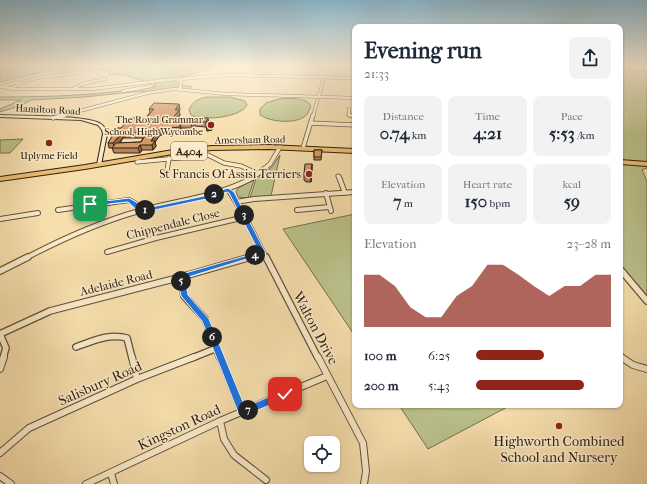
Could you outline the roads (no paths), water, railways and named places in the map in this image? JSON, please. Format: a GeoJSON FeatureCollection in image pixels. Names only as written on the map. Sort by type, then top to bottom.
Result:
{"type":"FeatureCollection","features":[{"type":"Feature","properties":{"kind":"main road","name":"Amersham Road"},"geometry":{"type":"LineString","coordinates":[[99,165],[180,151],[237,147],[280,147],[352,151]]}},
{"type":"Feature","properties":{"kind":"main road"},"geometry":{"type":"LineString","coordinates":[[623,162],[647,164]]}},
{"type":"Feature","properties":{"kind":"main road","name":"A404"},"geometry":{"type":"LineString","coordinates":[[0,178],[99,165]]}},
{"type":"Feature","properties":{"kind":"street"},"geometry":{"type":"LineString","coordinates":[[11,89],[12,90],[77,89]]}},
{"type":"Feature","properties":{"kind":"street"},"geometry":{"type":"LineString","coordinates":[[123,91],[137,89]]}},
{"type":"Feature","properties":{"kind":"street"},"geometry":{"type":"LineString","coordinates":[[64,117],[148,93],[180,89],[226,94],[352,98]]}},
{"type":"Feature","properties":{"kind":"street"},"geometry":{"type":"LineString","coordinates":[[303,148],[321,89]]}},
{"type":"Feature","properties":{"kind":"street"},"geometry":{"type":"LineString","coordinates":[[350,109],[349,115],[352,116]]}},
{"type":"Feature","properties":{"kind":"street","name":"Hamilton Road"},"geometry":{"type":"LineString","coordinates":[[0,116],[64,117],[99,124],[104,130],[105,136],[99,158],[99,165]]}},
{"type":"Feature","properties":{"kind":"street"},"geometry":{"type":"LineString","coordinates":[[310,123],[352,125]]}},
{"type":"Feature","properties":{"kind":"street"},"geometry":{"type":"LineString","coordinates":[[0,271],[88,230],[140,211],[198,199],[243,183],[258,174],[273,160],[280,147]]}},
{"type":"Feature","properties":{"kind":"street"},"geometry":{"type":"LineString","coordinates":[[137,162],[208,155],[224,163],[241,166],[258,174]]}},
{"type":"Feature","properties":{"kind":"street"},"geometry":{"type":"LineString","coordinates":[[167,171],[168,158]]}},
{"type":"Feature","properties":{"kind":"street"},"geometry":{"type":"LineString","coordinates":[[338,176],[344,193]]}},
{"type":"Feature","properties":{"kind":"street","name":"Walton Drive"},"geometry":{"type":"LineString","coordinates":[[228,189],[245,218],[363,443],[366,471],[364,484]]}},
{"type":"Feature","properties":{"kind":"street"},"geometry":{"type":"LineString","coordinates":[[236,202],[254,199],[352,192]]}},
{"type":"Feature","properties":{"kind":"street"},"geometry":{"type":"LineString","coordinates":[[297,210],[330,209],[326,193]]}},
{"type":"Feature","properties":{"kind":"street"},"geometry":{"type":"LineString","coordinates":[[58,210],[123,200],[132,201],[140,211]]}},
{"type":"Feature","properties":{"kind":"street"},"geometry":{"type":"LineString","coordinates":[[0,219],[38,213]]}},
{"type":"Feature","properties":{"kind":"street","name":"Chippendale Close"},"geometry":{"type":"LineString","coordinates":[[107,252],[156,238],[245,218]]}},
{"type":"Feature","properties":{"kind":"street","name":"Adelaide Road"},"geometry":{"type":"LineString","coordinates":[[0,334],[50,311],[181,277],[263,253]]}},
{"type":"Feature","properties":{"kind":"street"},"geometry":{"type":"LineString","coordinates":[[623,273],[647,301]]}},
{"type":"Feature","properties":{"kind":"street"},"geometry":{"type":"LineString","coordinates":[[181,277],[184,296],[205,319],[242,412]]}},
{"type":"Feature","properties":{"kind":"street"},"geometry":{"type":"LineString","coordinates":[[0,334],[6,348],[0,369]]}},
{"type":"Feature","properties":{"kind":"street"},"geometry":{"type":"LineString","coordinates":[[76,347],[111,336],[127,338],[138,380]]}},
{"type":"Feature","properties":{"kind":"street","name":"Salisbury Road"},"geometry":{"type":"LineString","coordinates":[[0,453],[29,428],[138,380],[217,348]]}},
{"type":"Feature","properties":{"kind":"street"},"geometry":{"type":"LineString","coordinates":[[623,358],[633,365],[647,369]]}},
{"type":"Feature","properties":{"kind":"street","name":"Kingston Road"},"geometry":{"type":"LineString","coordinates":[[86,484],[220,421],[327,376]]}},
{"type":"Feature","properties":{"kind":"street"},"geometry":{"type":"LineString","coordinates":[[220,421],[224,439],[234,455],[266,480]]}},
{"type":"Feature","properties":{"kind":"street"},"geometry":{"type":"LineString","coordinates":[[111,473],[114,484]]}},
{"type":"Feature","properties":{"kind":"street"},"geometry":{"type":"LineString","coordinates":[[0,476],[10,484]]}},
{"type":"Feature","properties":{"kind":"place","name":"The Royal Grammar School, High Wycombe"},"geometry":{"type":"Point","coordinates":[211,125]}},
{"type":"Feature","properties":{"kind":"place","name":"Uplyme Field"},"geometry":{"type":"Point","coordinates":[49,143]}},
{"type":"Feature","properties":{"kind":"place","name":"St Francis Of Assisi Terriers"},"geometry":{"type":"Point","coordinates":[309,174]}},
{"type":"Feature","properties":{"kind":"place","name":"Highworth Combined School and Nursery"},"geometry":{"type":"Point","coordinates":[559,426]}}]}
